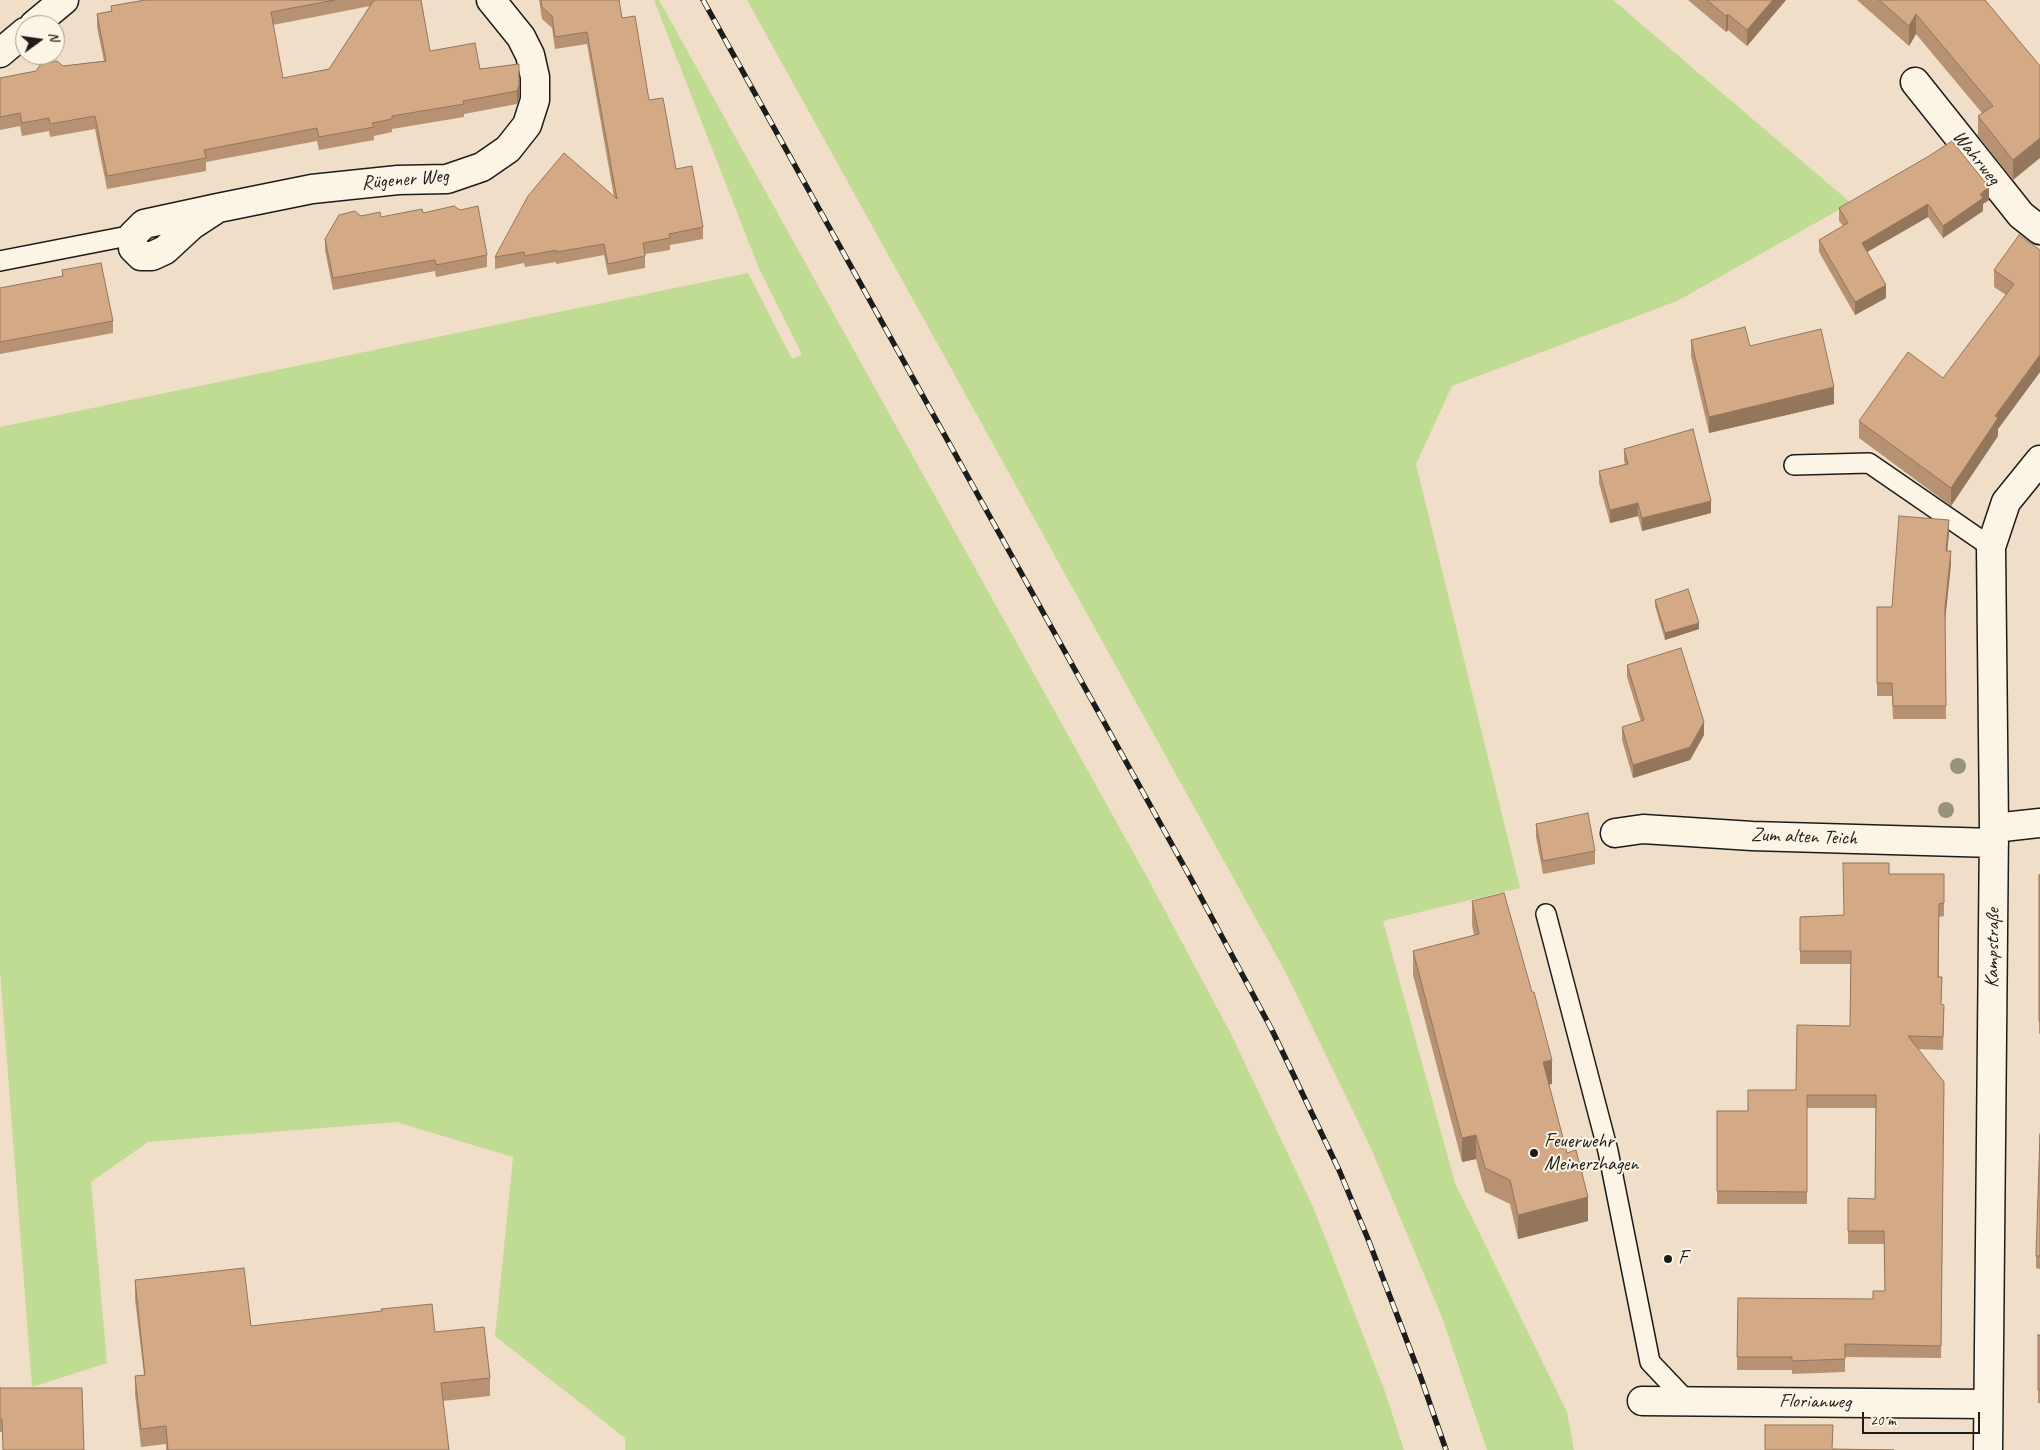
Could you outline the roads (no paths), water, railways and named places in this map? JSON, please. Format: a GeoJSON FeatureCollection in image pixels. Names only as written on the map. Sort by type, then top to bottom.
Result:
{"type":"FeatureCollection","features":[{"type":"Feature","properties":{"kind":"street"},"geometry":{"type":"LineString","coordinates":[[46,15],[64,0]]}},
{"type":"Feature","properties":{"kind":"street","name":"Rügener Weg"},"geometry":{"type":"LineString","coordinates":[[133,235],[144,224],[312,189],[398,180],[447,179],[482,168],[508,150],[527,125],[535,100],[535,77],[530,55],[521,37],[491,0]]}},
{"type":"Feature","properties":{"kind":"street"},"geometry":{"type":"LineString","coordinates":[[0,53],[15,40]]}},
{"type":"Feature","properties":{"kind":"street","name":"Wahrweg"},"geometry":{"type":"LineString","coordinates":[[1915,82],[2021,215],[2040,230]]}},
{"type":"Feature","properties":{"kind":"street","name":"Kampstraße"},"geometry":{"type":"LineString","coordinates":[[1988,1450],[1994,835],[1991,548],[2006,502],[2040,460]]}},
{"type":"Feature","properties":{"kind":"street","name":"Zum alten Teich"},"geometry":{"type":"LineString","coordinates":[[1615,833],[1643,829],[1752,836],[1994,835],[2040,823]]}},
{"type":"Feature","properties":{"kind":"street","name":"Florianweg"},"geometry":{"type":"LineString","coordinates":[[1642,1400],[1988,1404]]}},
{"type":"Feature","properties":{"kind":"lane","name":"Rügener Weg"},"geometry":{"type":"LineString","coordinates":[[0,261],[133,235]]}},
{"type":"Feature","properties":{"kind":"lane"},"geometry":{"type":"LineString","coordinates":[[1794,465],[1869,463],[1991,548]]}},
{"type":"Feature","properties":{"kind":"lane"},"geometry":{"type":"LineString","coordinates":[[1546,914],[1608,1151],[1650,1362],[1687,1401]]}},
{"type":"Feature","properties":{"kind":"railway"},"geometry":{"type":"LineString","coordinates":[[703,0],[1190,877],[1272,1030],[1339,1170],[1368,1239],[1421,1378],[1446,1450]]}},
{"type":"Feature","properties":{"kind":"place","name":"Feuerwehr Meinerzhagen"},"geometry":{"type":"Point","coordinates":[1534,1153]}},
{"type":"Feature","properties":{"kind":"place","name":"F"},"geometry":{"type":"Point","coordinates":[1668,1259]}}]}
